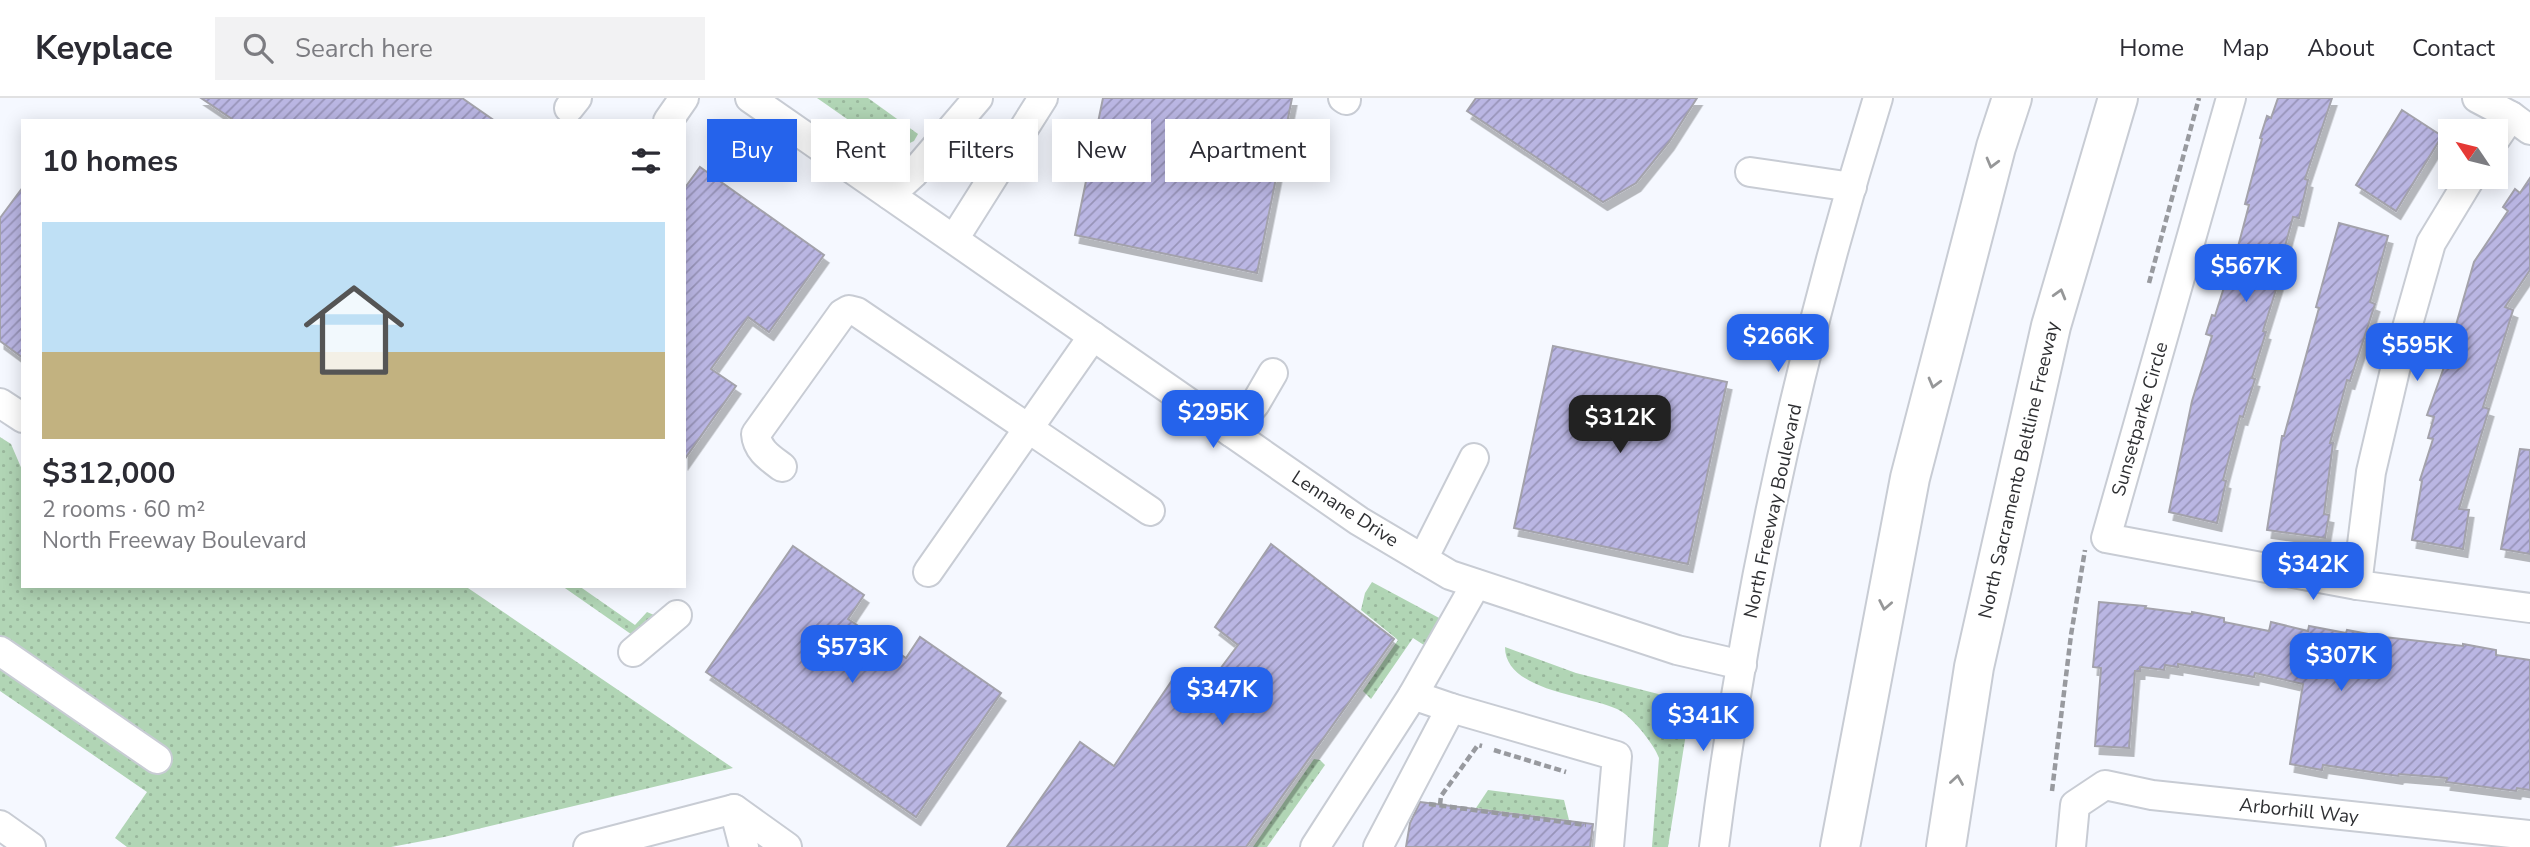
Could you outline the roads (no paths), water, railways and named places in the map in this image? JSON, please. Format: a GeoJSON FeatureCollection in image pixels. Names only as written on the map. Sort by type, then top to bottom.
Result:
{"type":"FeatureCollection","features":[{"type":"Feature","properties":{"kind":"highway"},"geometry":{"type":"LineString","coordinates":[[1840,847],[1910,478],[1996,147],[2012,98]]}},
{"type":"Feature","properties":{"kind":"highway","name":"North Sacramento Beltline Freeway"},"geometry":{"type":"LineString","coordinates":[[1946,847],[1974,667],[2051,326],[2118,98]]}},
{"type":"Feature","properties":{"kind":"street"},"geometry":{"type":"LineString","coordinates":[[669,119],[684,98]]}},
{"type":"Feature","properties":{"kind":"street","name":"Lennane Drive"},"geometry":{"type":"LineString","coordinates":[[750,98],[1359,521],[1450,575],[1677,650],[1742,665]]}},
{"type":"Feature","properties":{"kind":"street"},"geometry":{"type":"LineString","coordinates":[[890,195],[913,174],[978,98]]}},
{"type":"Feature","properties":{"kind":"street"},"geometry":{"type":"LineString","coordinates":[[954,240],[1043,98]]}},
{"type":"Feature","properties":{"kind":"street","name":"North Freeway Boulevard"},"geometry":{"type":"LineString","coordinates":[[1714,847],[1764,540],[1786,440],[1878,98]]}},
{"type":"Feature","properties":{"kind":"street","name":"Sunsetparke Circle"},"geometry":{"type":"LineString","coordinates":[[2231,98],[2106,538],[2357,585]]}},
{"type":"Feature","properties":{"kind":"street"},"geometry":{"type":"LineString","coordinates":[[2476,98],[2512,128]]}},
{"type":"Feature","properties":{"kind":"street"},"geometry":{"type":"LineString","coordinates":[[1751,172],[1852,187]]}},
{"type":"Feature","properties":{"kind":"street"},"geometry":{"type":"LineString","coordinates":[[2464,189],[2431,243],[2395,370],[2371,472],[2357,585],[2530,608]]}},
{"type":"Feature","properties":{"kind":"street"},"geometry":{"type":"LineString","coordinates":[[782,467],[767,456],[757,443],[756,433],[834,325],[849,310],[857,312],[1150,511]]}},
{"type":"Feature","properties":{"kind":"street"},"geometry":{"type":"LineString","coordinates":[[928,572],[1093,336]]}},
{"type":"Feature","properties":{"kind":"street"},"geometry":{"type":"LineString","coordinates":[[1231,432],[1255,404],[1273,373]]}},
{"type":"Feature","properties":{"kind":"street"},"geometry":{"type":"LineString","coordinates":[[0,403],[21,417]]}},
{"type":"Feature","properties":{"kind":"street"},"geometry":{"type":"LineString","coordinates":[[1423,559],[1474,458]]}},
{"type":"Feature","properties":{"kind":"street"},"geometry":{"type":"LineString","coordinates":[[1315,847],[1413,695],[1476,584]]}},
{"type":"Feature","properties":{"kind":"street"},"geometry":{"type":"LineString","coordinates":[[633,652],[677,615]]}},
{"type":"Feature","properties":{"kind":"street"},"geometry":{"type":"LineString","coordinates":[[0,651],[157,759]]}},
{"type":"Feature","properties":{"kind":"street"},"geometry":{"type":"LineString","coordinates":[[1413,695],[1617,755],[1597,841]]}},
{"type":"Feature","properties":{"kind":"street"},"geometry":{"type":"LineString","coordinates":[[1378,847],[1451,708]]}},
{"type":"Feature","properties":{"kind":"street","name":"Arborhill Way"},"geometry":{"type":"LineString","coordinates":[[2071,847],[2075,804],[2105,785],[2152,795],[2530,835]]}},
{"type":"Feature","properties":{"kind":"street"},"geometry":{"type":"LineString","coordinates":[[734,809],[744,847]]}},
{"type":"Feature","properties":{"kind":"street"},"geometry":{"type":"LineString","coordinates":[[587,847],[734,809],[788,847]]}},
{"type":"Feature","properties":{"kind":"street"},"geometry":{"type":"LineString","coordinates":[[0,825],[31,847]]}}]}
